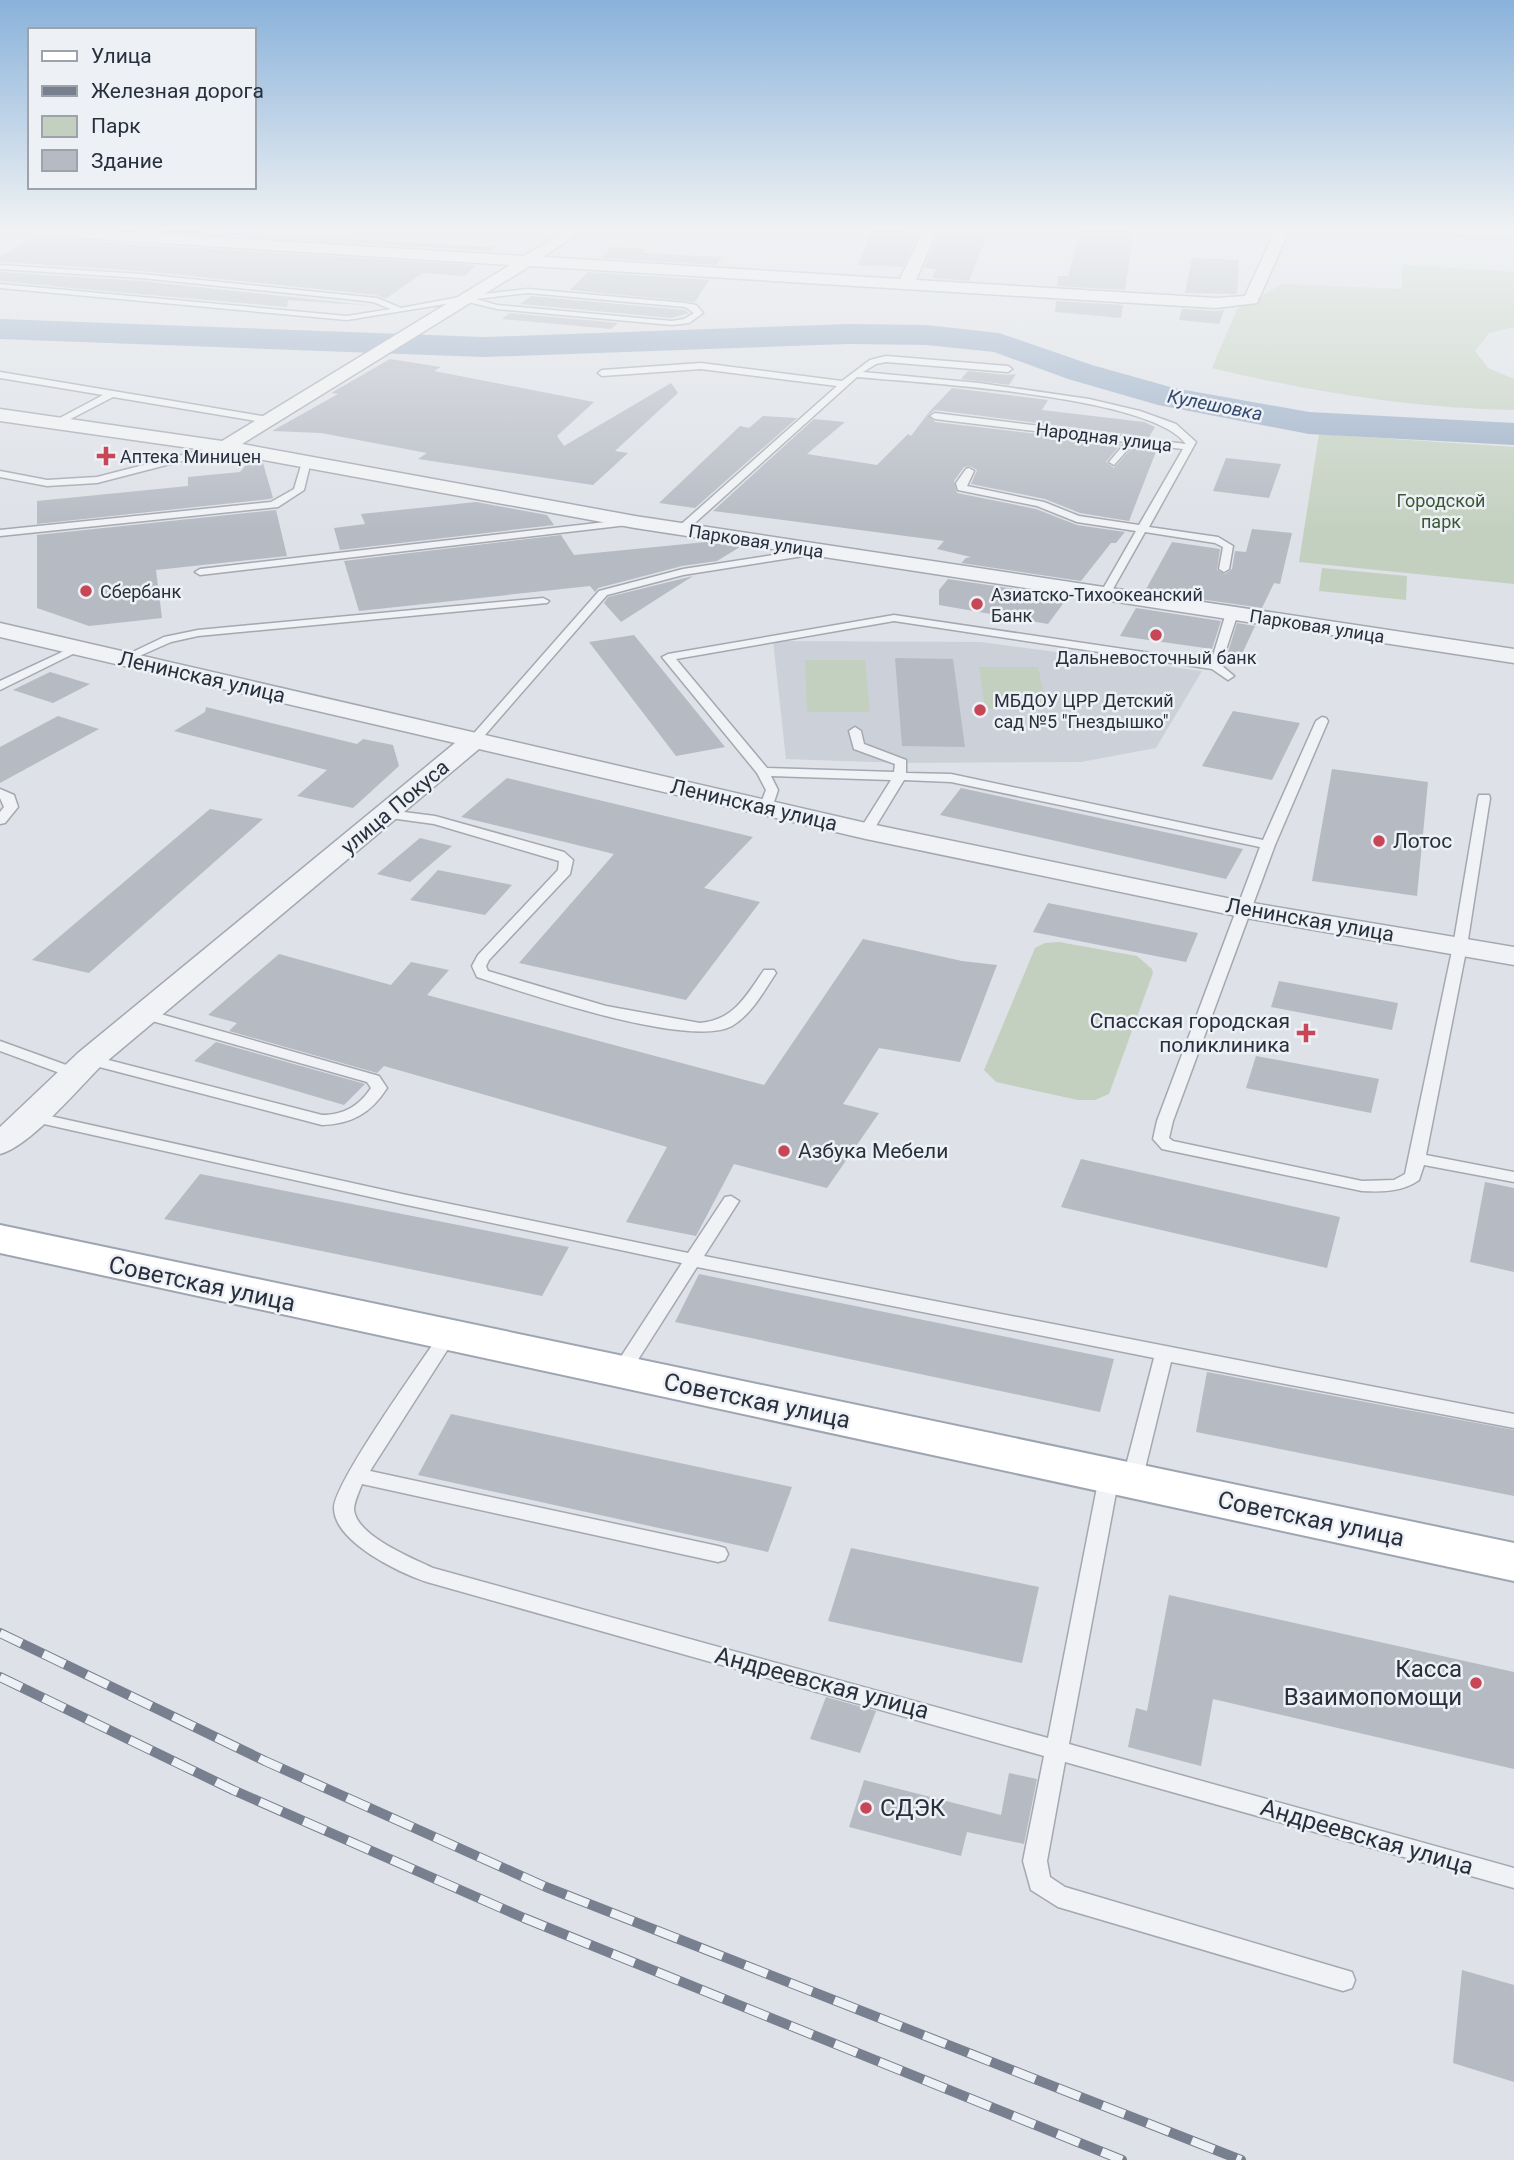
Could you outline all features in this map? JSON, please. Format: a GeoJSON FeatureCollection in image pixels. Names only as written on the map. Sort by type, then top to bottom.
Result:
{"type":"FeatureCollection","features":[{"type":"Feature","properties":{"kind":"main road","name":"Советская улица"},"geometry":{"type":"LineString","coordinates":[[0,1239],[446,1338],[620,1372],[1514,1562]]}},
{"type":"Feature","properties":{"kind":"street"},"geometry":{"type":"LineString","coordinates":[[225,447],[418,330]]}},
{"type":"Feature","properties":{"kind":"street","name":"Парковая улица"},"geometry":{"type":"LineString","coordinates":[[0,415],[225,447],[635,522],[1514,656]]}},
{"type":"Feature","properties":{"kind":"street","name":"Ленинская улица"},"geometry":{"type":"LineString","coordinates":[[0,630],[866,831],[1246,910],[1514,956]]}},
{"type":"Feature","properties":{"kind":"street","name":"улица Покуса"},"geometry":{"type":"LineString","coordinates":[[0,1144],[32,1117],[81,1067],[143,1014],[388,814],[474,740]]}},
{"type":"Feature","properties":{"kind":"lane"},"geometry":{"type":"LineString","coordinates":[[682,529],[854,374],[873,362],[886,359],[1008,369]]}},
{"type":"Feature","properties":{"kind":"lane"},"geometry":{"type":"LineString","coordinates":[[602,373],[701,366],[844,384]]}},
{"type":"Feature","properties":{"kind":"lane"},"geometry":{"type":"LineString","coordinates":[[854,374],[1043,395],[1131,411],[1181,430],[1191,442],[1189,447]]}},
{"type":"Feature","properties":{"kind":"lane"},"geometry":{"type":"LineString","coordinates":[[0,375],[268,421]]}},
{"type":"Feature","properties":{"kind":"lane"},"geometry":{"type":"LineString","coordinates":[[59,422],[113,393]]}},
{"type":"Feature","properties":{"kind":"lane","name":"Народная улица"},"geometry":{"type":"LineString","coordinates":[[935,416],[1189,447],[1105,594]]}},
{"type":"Feature","properties":{"kind":"lane"},"geometry":{"type":"LineString","coordinates":[[1114,462],[1127,445],[1137,441]]}},
{"type":"Feature","properties":{"kind":"lane"},"geometry":{"type":"LineString","coordinates":[[0,474],[34,482],[78,482],[119,475],[225,447]]}},
{"type":"Feature","properties":{"kind":"lane"},"geometry":{"type":"LineString","coordinates":[[0,533],[274,505],[299,490],[306,461]]}},
{"type":"Feature","properties":{"kind":"lane"},"geometry":{"type":"LineString","coordinates":[[969,471],[961,483],[962,488],[1040,505],[1077,519],[1218,540],[1228,546],[1224,569]]}},
{"type":"Feature","properties":{"kind":"lane"},"geometry":{"type":"LineString","coordinates":[[200,572],[635,522]]}},
{"type":"Feature","properties":{"kind":"lane","name":"улица Покуса"},"geometry":{"type":"LineString","coordinates":[[474,740],[603,593],[626,585],[819,551]]}},
{"type":"Feature","properties":{"kind":"lane"},"geometry":{"type":"LineString","coordinates":[[124,659],[168,639],[198,633],[543,601]]}},
{"type":"Feature","properties":{"kind":"lane"},"geometry":{"type":"LineString","coordinates":[[1214,666],[1232,613]]}},
{"type":"Feature","properties":{"kind":"lane"},"geometry":{"type":"LineString","coordinates":[[766,808],[772,790],[763,772],[668,657],[894,618],[1214,666],[1228,676]]}},
{"type":"Feature","properties":{"kind":"lane"},"geometry":{"type":"LineString","coordinates":[[0,686],[77,648]]}},
{"type":"Feature","properties":{"kind":"lane"},"geometry":{"type":"LineString","coordinates":[[1322,720],[1268,845],[1246,910],[1165,1121],[1161,1139],[1168,1145],[1362,1186],[1391,1186],[1405,1183],[1413,1176],[1460,946],[1484,798]]}},
{"type":"Feature","properties":{"kind":"lane"},"geometry":{"type":"LineString","coordinates":[[855,731],[858,746],[866,751],[892,756],[902,763],[899,778],[866,831]]}},
{"type":"Feature","properties":{"kind":"lane"},"geometry":{"type":"LineString","coordinates":[[763,772],[951,778],[1268,845]]}},
{"type":"Feature","properties":{"kind":"lane"},"geometry":{"type":"LineString","coordinates":[[0,793],[9,798],[11,807],[0,820]]}},
{"type":"Feature","properties":{"kind":"lane"},"geometry":{"type":"LineString","coordinates":[[388,814],[435,820],[559,855],[566,860],[565,872],[483,958],[479,967],[482,974],[542,993],[689,1028],[717,1026],[737,1015],[769,972]]}},
{"type":"Feature","properties":{"kind":"lane"},"geometry":{"type":"LineString","coordinates":[[0,1045],[81,1067],[322,1120],[352,1116],[373,1098],[379,1088],[373,1079],[143,1014]]}},
{"type":"Feature","properties":{"kind":"lane"},"geometry":{"type":"LineString","coordinates":[[32,1117],[224,1161],[695,1260],[1164,1354],[1514,1420]]}},
{"type":"Feature","properties":{"kind":"lane"},"geometry":{"type":"LineString","coordinates":[[1416,1158],[1514,1177]]}},
{"type":"Feature","properties":{"kind":"lane"},"geometry":{"type":"LineString","coordinates":[[620,1372],[731,1201]]}},
{"type":"Feature","properties":{"kind":"lane","name":"Андреевская улица"},"geometry":{"type":"LineString","coordinates":[[446,1338],[358,1476],[344,1509],[346,1518],[357,1534],[390,1556],[427,1574],[1514,1878]]}},
{"type":"Feature","properties":{"kind":"lane"},"geometry":{"type":"LineString","coordinates":[[1164,1354],[1121,1479],[1057,1749],[1035,1861],[1039,1883],[1058,1896],[1343,1980]]}},
{"type":"Feature","properties":{"kind":"lane"},"geometry":{"type":"LineString","coordinates":[[358,1476],[718,1553]]}},
{"type":"Feature","properties":{"kind":"shaded area","name":"МБДОУ ЦРР Детский сад №5 \"Гнездышко\""},"geometry":{"type":"Polygon","coordinates":[[[773,641],[980,642],[1202,671],[1156,748],[1081,762],[902,763],[786,759],[773,641]]]}},
{"type":"Feature","properties":{"kind":"green space"},"geometry":{"type":"Polygon","coordinates":[[[1228,330],[1502,330],[1489,333],[1475,351],[1488,368],[1514,379],[1514,410],[1437,406],[1362,397],[1212,368],[1228,330]]]}},
{"type":"Feature","properties":{"kind":"green space","name":"Городской парк"},"geometry":{"type":"Polygon","coordinates":[[[1319,434],[1514,447],[1514,584],[1299,562],[1319,434]]]}},
{"type":"Feature","properties":{"kind":"green space"},"geometry":{"type":"Polygon","coordinates":[[[1322,568],[1407,576],[1406,600],[1319,591],[1322,568]]]}},
{"type":"Feature","properties":{"kind":"green space"},"geometry":{"type":"Polygon","coordinates":[[[805,660],[865,660],[870,712],[807,712],[805,660]]]}},
{"type":"Feature","properties":{"kind":"green space"},"geometry":{"type":"Polygon","coordinates":[[[979,667],[1038,667],[1047,709],[985,709],[979,667]]]}},
{"type":"Feature","properties":{"kind":"green space"},"geometry":{"type":"Polygon","coordinates":[[[1059,942],[1137,956],[1153,973],[1109,1094],[1095,1100],[1078,1100],[996,1082],[984,1070],[1035,948],[1045,943],[1059,942]]]}},
{"type":"Feature","properties":{"kind":"building"},"geometry":{"type":"Polygon","coordinates":[[[390,359],[441,367],[434,371],[594,402],[557,436],[564,446],[671,383],[678,393],[615,451],[628,453],[593,485],[418,459],[427,453],[321,433],[272,431],[338,394],[331,393],[390,359]]]}},
{"type":"Feature","properties":{"kind":"building"},"geometry":{"type":"Polygon","coordinates":[[[968,371],[1016,374],[1009,385],[961,379],[968,371]]]}},
{"type":"Feature","properties":{"kind":"building"},"geometry":{"type":"Polygon","coordinates":[[[952,388],[1048,400],[1042,410],[1144,422],[1155,427],[1149,437],[935,410],[928,415],[935,422],[1121,444],[1106,462],[1114,468],[1131,449],[1157,449],[1129,521],[1080,513],[1045,499],[971,484],[977,470],[970,466],[964,467],[954,481],[957,493],[1036,509],[1077,525],[1125,532],[1116,543],[1111,543],[1081,581],[961,563],[971,557],[937,549],[944,541],[713,511],[814,419],[845,422],[807,454],[877,465],[908,434],[911,436],[930,411],[952,388]]]}},
{"type":"Feature","properties":{"kind":"building"},"geometry":{"type":"Polygon","coordinates":[[[763,416],[797,418],[695,508],[659,503],[740,426],[749,428],[763,416]]]}},
{"type":"Feature","properties":{"kind":"building"},"geometry":{"type":"Polygon","coordinates":[[[1226,458],[1281,464],[1269,498],[1213,491],[1226,458]]]}},
{"type":"Feature","properties":{"kind":"building"},"geometry":{"type":"Polygon","coordinates":[[[250,460],[263,463],[273,498],[37,524],[37,501],[188,486],[188,477],[240,472],[250,460]]]}},
{"type":"Feature","properties":{"kind":"building"},"geometry":{"type":"Polygon","coordinates":[[[476,502],[547,515],[554,525],[340,550],[334,528],[365,524],[361,514],[476,502]]]}},
{"type":"Feature","properties":{"kind":"building"},"geometry":{"type":"Polygon","coordinates":[[[276,510],[287,556],[156,570],[162,618],[89,626],[37,608],[37,535],[276,510]]]}},
{"type":"Feature","properties":{"kind":"building"},"geometry":{"type":"Polygon","coordinates":[[[1252,529],[1292,533],[1280,584],[1274,583],[1262,608],[1145,591],[1172,542],[1220,549],[1217,570],[1225,574],[1232,569],[1235,551],[1246,552],[1252,529]]]}},
{"type":"Feature","properties":{"kind":"building"},"geometry":{"type":"Polygon","coordinates":[[[561,535],[574,555],[706,542],[740,547],[717,561],[682,566],[598,588],[595,592],[590,586],[359,611],[344,561],[561,535]]]}},
{"type":"Feature","properties":{"kind":"building"},"geometry":{"type":"Polygon","coordinates":[[[693,576],[621,622],[604,603],[608,597],[693,576]]]}},
{"type":"Feature","properties":{"kind":"building"},"geometry":{"type":"Polygon","coordinates":[[[948,579],[1068,597],[1048,624],[939,605],[939,590],[948,579]]]}},
{"type":"Feature","properties":{"kind":"building"},"geometry":{"type":"Polygon","coordinates":[[[1136,608],[1221,621],[1212,649],[1120,636],[1136,608]]]}},
{"type":"Feature","properties":{"kind":"building"},"geometry":{"type":"Polygon","coordinates":[[[1237,623],[1255,626],[1242,654],[1228,652],[1237,623]]]}},
{"type":"Feature","properties":{"kind":"building"},"geometry":{"type":"Polygon","coordinates":[[[634,635],[725,747],[676,756],[589,642],[634,635]]]}},
{"type":"Feature","properties":{"kind":"building"},"geometry":{"type":"Polygon","coordinates":[[[895,658],[953,659],[965,747],[902,746],[895,658]]]}},
{"type":"Feature","properties":{"kind":"building"},"geometry":{"type":"Polygon","coordinates":[[[50,672],[90,684],[53,703],[13,690],[50,672]]]}},
{"type":"Feature","properties":{"kind":"building"},"geometry":{"type":"Polygon","coordinates":[[[206,707],[357,744],[363,739],[393,745],[399,766],[353,808],[297,796],[327,770],[174,731],[205,712],[206,707]]]}},
{"type":"Feature","properties":{"kind":"building"},"geometry":{"type":"Polygon","coordinates":[[[1233,711],[1300,723],[1272,780],[1202,766],[1233,711]]]}},
{"type":"Feature","properties":{"kind":"building"},"geometry":{"type":"Polygon","coordinates":[[[58,716],[99,729],[0,783],[0,747],[58,716]]]}},
{"type":"Feature","properties":{"kind":"building"},"geometry":{"type":"Polygon","coordinates":[[[1332,769],[1428,782],[1417,896],[1312,881],[1332,769]]]}},
{"type":"Feature","properties":{"kind":"building"},"geometry":{"type":"Polygon","coordinates":[[[507,778],[753,837],[704,888],[760,902],[686,1000],[519,963],[614,854],[461,817],[507,778]]]}},
{"type":"Feature","properties":{"kind":"building"},"geometry":{"type":"Polygon","coordinates":[[[961,788],[1243,849],[1226,879],[940,815],[961,788]]]}},
{"type":"Feature","properties":{"kind":"building"},"geometry":{"type":"Polygon","coordinates":[[[210,809],[263,819],[89,973],[32,960],[210,809]]]}},
{"type":"Feature","properties":{"kind":"building"},"geometry":{"type":"Polygon","coordinates":[[[420,838],[452,846],[410,882],[377,874],[420,838]]]}},
{"type":"Feature","properties":{"kind":"building"},"geometry":{"type":"Polygon","coordinates":[[[438,870],[512,885],[485,915],[410,900],[438,870]]]}},
{"type":"Feature","properties":{"kind":"building"},"geometry":{"type":"Polygon","coordinates":[[[1048,903],[1198,933],[1186,962],[1033,932],[1048,903]]]}},
{"type":"Feature","properties":{"kind":"building"},"geometry":{"type":"Polygon","coordinates":[[[863,939],[962,961],[997,965],[960,1062],[879,1048],[843,1104],[879,1113],[827,1188],[734,1164],[696,1236],[626,1222],[667,1147],[384,1066],[377,1073],[229,1031],[237,1023],[208,1015],[279,954],[391,985],[411,962],[449,970],[427,995],[764,1085],[863,939]]]}},
{"type":"Feature","properties":{"kind":"building"},"geometry":{"type":"Polygon","coordinates":[[[1279,981],[1398,1003],[1392,1030],[1271,1007],[1279,981]]]}},
{"type":"Feature","properties":{"kind":"building"},"geometry":{"type":"Polygon","coordinates":[[[216,1042],[365,1084],[344,1105],[194,1061],[216,1042]]]}},
{"type":"Feature","properties":{"kind":"building"},"geometry":{"type":"Polygon","coordinates":[[[1256,1056],[1379,1079],[1371,1113],[1246,1088],[1256,1056]]]}},
{"type":"Feature","properties":{"kind":"building"},"geometry":{"type":"Polygon","coordinates":[[[1081,1159],[1340,1217],[1327,1268],[1061,1207],[1081,1159]]]}},
{"type":"Feature","properties":{"kind":"building"},"geometry":{"type":"Polygon","coordinates":[[[200,1174],[569,1247],[542,1296],[164,1219],[200,1174]]]}},
{"type":"Feature","properties":{"kind":"building"},"geometry":{"type":"Polygon","coordinates":[[[1485,1182],[1514,1188],[1514,1272],[1470,1262],[1485,1182]]]}},
{"type":"Feature","properties":{"kind":"building"},"geometry":{"type":"Polygon","coordinates":[[[699,1274],[1114,1359],[1100,1412],[675,1322],[699,1274]]]}},
{"type":"Feature","properties":{"kind":"building"},"geometry":{"type":"Polygon","coordinates":[[[1207,1372],[1514,1430],[1514,1496],[1196,1432],[1207,1372]]]}},
{"type":"Feature","properties":{"kind":"building"},"geometry":{"type":"Polygon","coordinates":[[[451,1414],[792,1487],[768,1552],[418,1475],[451,1414]]]}},
{"type":"Feature","properties":{"kind":"building"},"geometry":{"type":"Polygon","coordinates":[[[851,1548],[1039,1587],[1022,1663],[828,1621],[851,1548]]]}},
{"type":"Feature","properties":{"kind":"building"},"geometry":{"type":"Polygon","coordinates":[[[1169,1595],[1514,1672],[1514,1769],[1213,1699],[1201,1766],[1128,1747],[1136,1708],[1147,1711],[1169,1595]]]}},
{"type":"Feature","properties":{"kind":"building"},"geometry":{"type":"Polygon","coordinates":[[[826,1697],[876,1711],[860,1753],[810,1739],[826,1697]]]}},
{"type":"Feature","properties":{"kind":"building"},"geometry":{"type":"Polygon","coordinates":[[[1009,1773],[1037,1779],[1024,1844],[967,1832],[961,1856],[849,1827],[864,1780],[1001,1815],[1009,1773]]]}},
{"type":"Feature","properties":{"kind":"building"},"geometry":{"type":"Polygon","coordinates":[[[1462,1970],[1514,1985],[1514,2082],[1453,2063],[1462,1970]]]}},
{"type":"Feature","properties":{"kind":"waterway","name":"Кулешовка"},"geometry":{"type":"LineString","coordinates":[[22,330],[484,347],[848,334],[926,335],[999,343],[1080,372],[1170,398],[1309,423],[1514,434]]}},
{"type":"Feature","properties":{"kind":"railway"},"geometry":{"type":"LineString","coordinates":[[0,1633],[265,1761],[546,1887],[1241,2160]]}},
{"type":"Feature","properties":{"kind":"railway"},"geometry":{"type":"LineString","coordinates":[[0,1677],[233,1790],[524,1918],[1122,2160]]}},
{"type":"Feature","properties":{"kind":"place","name":"Аптека Миницен"},"geometry":{"type":"Point","coordinates":[106,456]}},
{"type":"Feature","properties":{"kind":"place","name":"Сбербанк"},"geometry":{"type":"Point","coordinates":[86,591]}},
{"type":"Feature","properties":{"kind":"place","name":"Азиатско-Тихоокеанский Банк"},"geometry":{"type":"Point","coordinates":[977,604]}},
{"type":"Feature","properties":{"kind":"place","name":"Дальневосточный банк"},"geometry":{"type":"Point","coordinates":[1156,635]}},
{"type":"Feature","properties":{"kind":"place","name":"МБДОУ ЦРР Детский сад №5 \"Гнездышко\""},"geometry":{"type":"Point","coordinates":[980,710]}},
{"type":"Feature","properties":{"kind":"place","name":"Лотос"},"geometry":{"type":"Point","coordinates":[1379,841]}},
{"type":"Feature","properties":{"kind":"place","name":"Спасская городская поликлиника"},"geometry":{"type":"Point","coordinates":[1306,1033]}},
{"type":"Feature","properties":{"kind":"place","name":"Азбука Мебели"},"geometry":{"type":"Point","coordinates":[784,1151]}},
{"type":"Feature","properties":{"kind":"place","name":"Касса Взаимопомощи"},"geometry":{"type":"Point","coordinates":[1476,1683]}},
{"type":"Feature","properties":{"kind":"place","name":"СДЭК"},"geometry":{"type":"Point","coordinates":[866,1808]}}]}
